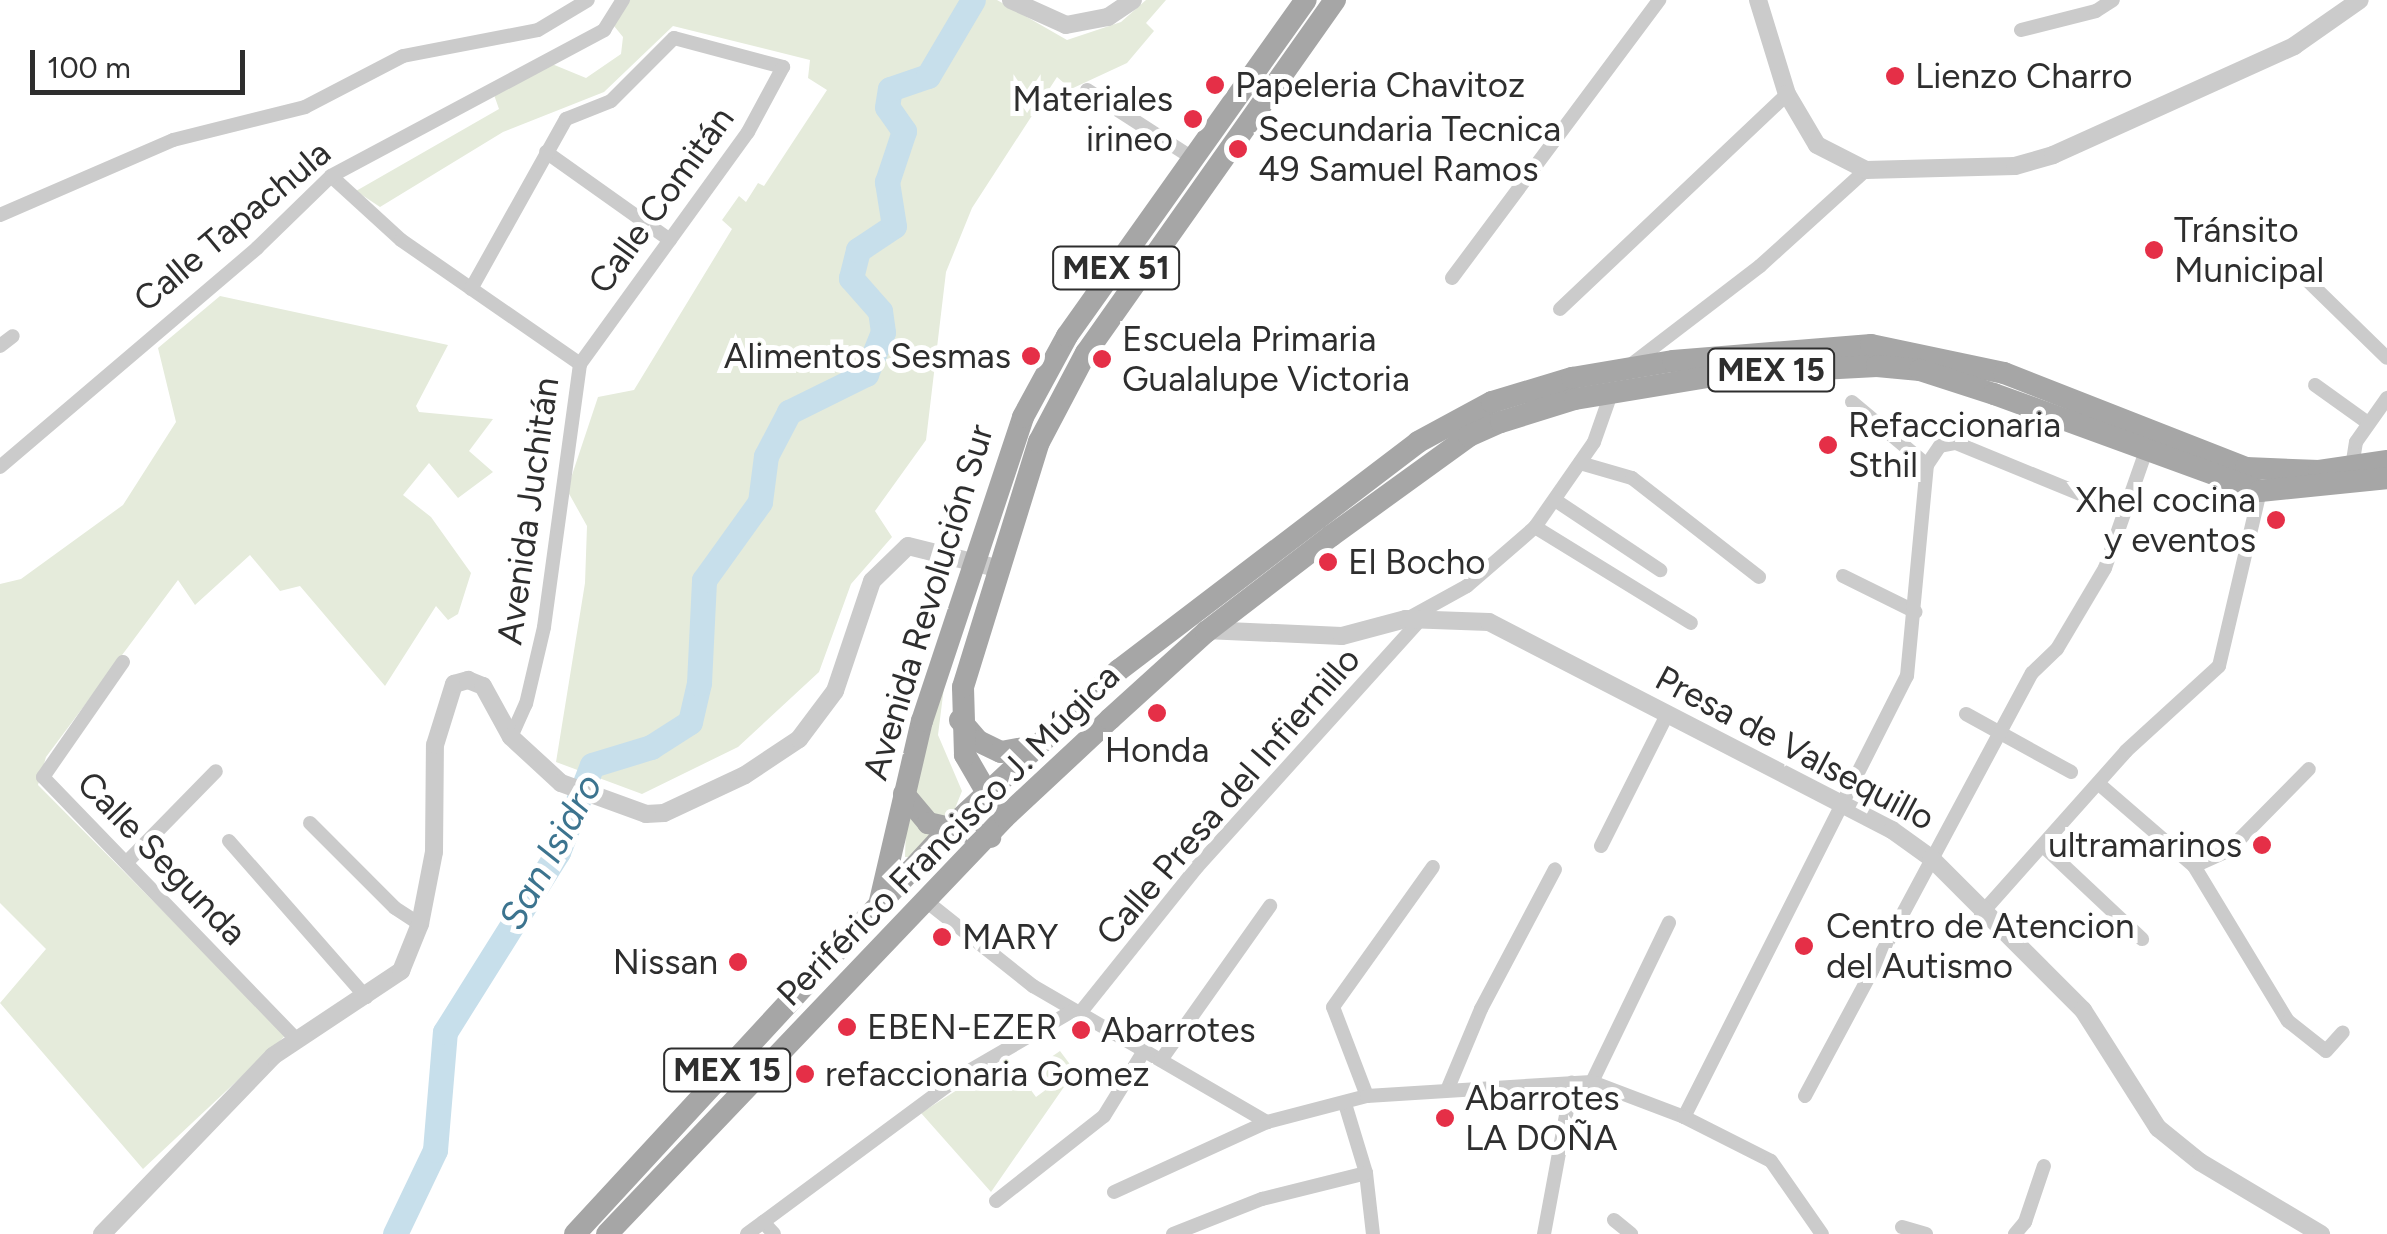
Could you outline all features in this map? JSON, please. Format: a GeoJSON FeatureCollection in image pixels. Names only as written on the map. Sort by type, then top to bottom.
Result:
{"type":"FeatureCollection","features":[{"type":"Feature","properties":{"kind":"main road","name":"Avenida Revolución Sur"},"geometry":{"type":"LineString","coordinates":[[878,949],[879,905],[904,794],[971,560],[1023,417],[1067,336],[1306,0]]}},
{"type":"Feature","properties":{"kind":"main road","name":"Avenida Revolución Sur"},"geometry":{"type":"LineString","coordinates":[[1005,816],[984,795],[965,755],[960,720],[996,568],[1039,442],[1086,352],[1335,0]]}},
{"type":"Feature","properties":{"kind":"main road","name":"Periférico Francisco J. Múgica"},"geometry":{"type":"LineString","coordinates":[[575,1234],[951,827],[1046,738],[1198,607],[1458,419],[1531,388],[1625,370],[1871,344],[2004,373],[2260,491],[2387,478]]}},
{"type":"Feature","properties":{"kind":"main road","name":"Periférico Francisco J. Múgica"},"geometry":{"type":"LineString","coordinates":[[607,1234],[990,837],[1005,816],[1206,632],[1469,436],[1612,391],[1837,364],[1920,370],[2246,468],[2352,467],[2387,462]]}},
{"type":"Feature","properties":{"kind":"main road"},"geometry":{"type":"LineString","coordinates":[[960,720],[978,741],[1001,752],[1028,750],[1046,738]]}},
{"type":"Feature","properties":{"kind":"main road"},"geometry":{"type":"LineString","coordinates":[[904,794],[928,822],[990,837]]}},
{"type":"Feature","properties":{"kind":"street"},"geometry":{"type":"LineString","coordinates":[[0,215],[173,140],[306,106],[403,56],[538,30],[588,0]]}},
{"type":"Feature","properties":{"kind":"street","name":"Calle Tapachula"},"geometry":{"type":"LineString","coordinates":[[0,467],[257,248],[330,176],[604,30],[622,0]]}},
{"type":"Feature","properties":{"kind":"street"},"geometry":{"type":"LineString","coordinates":[[1016,4],[1053,22],[1086,24],[1133,0]]}},
{"type":"Feature","properties":{"kind":"street"},"geometry":{"type":"LineString","coordinates":[[1452,278],[1659,0]]}},
{"type":"Feature","properties":{"kind":"street"},"geometry":{"type":"LineString","coordinates":[[1758,0],[1787,94],[1817,146],[1866,170],[2015,166],[2053,155],[2294,46],[2360,0]]}},
{"type":"Feature","properties":{"kind":"street"},"geometry":{"type":"LineString","coordinates":[[2022,30],[2096,12],[2113,0]]}},
{"type":"Feature","properties":{"kind":"street","name":"Calle Comitán"},"geometry":{"type":"LineString","coordinates":[[546,152],[566,119],[611,101],[674,38],[784,67],[748,132],[580,364]]}},
{"type":"Feature","properties":{"kind":"street"},"geometry":{"type":"LineString","coordinates":[[1087,90],[1194,159]]}},
{"type":"Feature","properties":{"kind":"street"},"geometry":{"type":"LineString","coordinates":[[1560,310],[1787,94]]}},
{"type":"Feature","properties":{"kind":"street"},"geometry":{"type":"LineString","coordinates":[[472,289],[546,152],[670,240]]}},
{"type":"Feature","properties":{"kind":"street"},"geometry":{"type":"LineString","coordinates":[[1625,370],[1760,266],[1866,170]]}},
{"type":"Feature","properties":{"kind":"street","name":"Avenida Juchitán"},"geometry":{"type":"LineString","coordinates":[[330,176],[360,209],[580,364],[544,627],[512,736]]}},
{"type":"Feature","properties":{"kind":"street"},"geometry":{"type":"LineString","coordinates":[[2308,281],[2387,358]]}},
{"type":"Feature","properties":{"kind":"street"},"geometry":{"type":"LineString","coordinates":[[2316,385],[2368,423]]}},
{"type":"Feature","properties":{"kind":"street","name":"Calle Presa del Infiernillo"},"geometry":{"type":"LineString","coordinates":[[747,1234],[769,1228],[962,1075],[1077,1012],[1413,619],[1467,586],[1558,502],[1612,391]]}},
{"type":"Feature","properties":{"kind":"street"},"geometry":{"type":"LineString","coordinates":[[2352,467],[2368,423],[2387,398]]}},
{"type":"Feature","properties":{"kind":"street"},"geometry":{"type":"LineString","coordinates":[[1852,402],[1927,465]]}},
{"type":"Feature","properties":{"kind":"street"},"geometry":{"type":"LineString","coordinates":[[1805,1096],[2032,673],[2058,649],[2105,568],[2150,440]]}},
{"type":"Feature","properties":{"kind":"street"},"geometry":{"type":"LineString","coordinates":[[1684,1117],[1844,809],[1907,676],[1927,465],[1940,446],[1956,443],[2124,512]]}},
{"type":"Feature","properties":{"kind":"street"},"geometry":{"type":"LineString","coordinates":[[1580,463],[1632,478],[1759,577]]}},
{"type":"Feature","properties":{"kind":"street"},"geometry":{"type":"LineString","coordinates":[[1980,914],[2098,784],[2219,666],[2260,491]]}},
{"type":"Feature","properties":{"kind":"street"},"geometry":{"type":"LineString","coordinates":[[1558,502],[1660,570]]}},
{"type":"Feature","properties":{"kind":"street"},"geometry":{"type":"LineString","coordinates":[[1535,527],[1691,622]]}},
{"type":"Feature","properties":{"kind":"street"},"geometry":{"type":"LineString","coordinates":[[102,1234],[296,1039],[366,998],[401,971],[420,924],[436,830],[435,745],[454,684],[468,680],[483,686],[512,736],[561,784],[646,814],[686,807],[799,739],[835,691],[862,602],[894,556],[920,544],[996,568]]}},
{"type":"Feature","properties":{"kind":"street"},"geometry":{"type":"LineString","coordinates":[[1843,576],[1916,612]]}},
{"type":"Feature","properties":{"kind":"street"},"geometry":{"type":"LineString","coordinates":[[1198,607],[1206,632]]}},
{"type":"Feature","properties":{"kind":"street","name":"Presa de Valsequillo"},"geometry":{"type":"LineString","coordinates":[[1206,632],[1342,636],[1413,619],[1489,622],[1844,809],[1931,858],[1980,914],[2083,1010],[2158,1128],[2200,1162],[2321,1234]]}},
{"type":"Feature","properties":{"kind":"street","name":"Calle Segunda"},"geometry":{"type":"LineString","coordinates":[[122,662],[43,777],[296,1039]]}},
{"type":"Feature","properties":{"kind":"street"},"geometry":{"type":"LineString","coordinates":[[1966,714],[2071,772]]}},
{"type":"Feature","properties":{"kind":"street"},"geometry":{"type":"LineString","coordinates":[[1600,846],[1666,715]]}},
{"type":"Feature","properties":{"kind":"street"},"geometry":{"type":"LineString","coordinates":[[2194,866],[2228,850],[2309,769]]}},
{"type":"Feature","properties":{"kind":"street"},"geometry":{"type":"LineString","coordinates":[[126,862],[216,772]]}},
{"type":"Feature","properties":{"kind":"street"},"geometry":{"type":"LineString","coordinates":[[2098,784],[2194,866],[2288,1020],[2326,1051],[2344,1032]]}},
{"type":"Feature","properties":{"kind":"street"},"geometry":{"type":"LineString","coordinates":[[310,823],[395,908],[420,924]]}},
{"type":"Feature","properties":{"kind":"street"},"geometry":{"type":"LineString","coordinates":[[230,841],[366,998]]}},
{"type":"Feature","properties":{"kind":"street"},"geometry":{"type":"LineString","coordinates":[[2043,846],[2142,938]]}},
{"type":"Feature","properties":{"kind":"street"},"geometry":{"type":"LineString","coordinates":[[1367,1096],[1333,1007],[1433,867]]}},
{"type":"Feature","properties":{"kind":"street"},"geometry":{"type":"LineString","coordinates":[[1448,1088],[1554,869]]}},
{"type":"Feature","properties":{"kind":"street"},"geometry":{"type":"LineString","coordinates":[[926,900],[995,959],[1077,1012],[1267,1122]]}},
{"type":"Feature","properties":{"kind":"street"},"geometry":{"type":"LineString","coordinates":[[1162,1060],[1270,906]]}},
{"type":"Feature","properties":{"kind":"street"},"geometry":{"type":"LineString","coordinates":[[1592,1082],[1669,923]]}},
{"type":"Feature","properties":{"kind":"street"},"geometry":{"type":"LineString","coordinates":[[996,1200],[1104,1116],[1144,1051]]}},
{"type":"Feature","properties":{"kind":"street"},"geometry":{"type":"LineString","coordinates":[[1114,1192],[1267,1122],[1346,1107],[1367,1096],[1592,1082],[1684,1117],[1771,1160],[1822,1234]]}},
{"type":"Feature","properties":{"kind":"street"},"geometry":{"type":"LineString","coordinates":[[1544,1234],[1572,1083]]}},
{"type":"Feature","properties":{"kind":"street"},"geometry":{"type":"LineString","coordinates":[[1346,1107],[1366,1173],[1373,1234]]}},
{"type":"Feature","properties":{"kind":"street"},"geometry":{"type":"LineString","coordinates":[[2015,1234],[2026,1222],[2044,1166]]}},
{"type":"Feature","properties":{"kind":"street"},"geometry":{"type":"LineString","coordinates":[[1174,1234],[1262,1198],[1366,1173]]}},
{"type":"Feature","properties":{"kind":"street"},"geometry":{"type":"LineString","coordinates":[[1614,1220],[1631,1234]]}},
{"type":"Feature","properties":{"kind":"street"},"geometry":{"type":"LineString","coordinates":[[1902,1227],[1926,1234]]}},
{"type":"Feature","properties":{"kind":"green space"},"geometry":{"type":"Polygon","coordinates":[[[630,0],[997,0],[1067,40],[1121,22],[1146,0],[1166,0],[1146,23],[1154,31],[1127,63],[1071,89],[1057,77],[972,208],[946,272],[926,440],[875,511],[892,537],[851,584],[819,672],[738,747],[642,794],[556,762],[585,583],[587,526],[567,490],[598,397],[634,390],[732,229],[722,220],[739,196],[746,202],[758,183],[764,186],[827,90],[808,78],[810,60],[673,26],[604,92],[503,132],[380,207],[356,191],[499,109],[493,92],[552,64],[586,78],[621,54],[623,37],[614,26],[630,0]]]}},
{"type":"Feature","properties":{"kind":"green space"},"geometry":{"type":"Polygon","coordinates":[[[220,296],[448,345],[416,406],[419,412],[493,419],[469,451],[493,472],[458,498],[429,463],[403,495],[431,517],[471,573],[458,614],[448,620],[436,606],[385,686],[300,586],[280,591],[250,555],[195,605],[178,580],[46,757],[38,785],[286,1035],[143,1169],[0,1003],[46,949],[0,903],[0,584],[21,579],[123,505],[176,422],[158,348],[220,296]]]}},
{"type":"Feature","properties":{"kind":"green space"},"geometry":{"type":"Polygon","coordinates":[[[946,671],[938,735],[962,791],[954,811],[914,857],[905,857],[906,825],[946,671]]]}},
{"type":"Feature","properties":{"kind":"green space"},"geometry":{"type":"Polygon","coordinates":[[[1060,1051],[1075,1071],[991,1192],[921,1113],[1007,1058],[1036,1097],[1051,1086],[1035,1068],[1060,1051]]]}},
{"type":"Feature","properties":{"kind":"waterway","name":"San Isidro"},"geometry":{"type":"LineString","coordinates":[[395,1234],[435,1150],[445,1032],[558,852],[592,765],[651,747],[690,722],[699,683],[704,580],[760,502],[766,456],[789,412],[866,374],[883,332],[880,311],[851,278],[858,250],[894,226],[887,182],[904,131],[887,107],[890,89],[928,76],[973,0]]}},
{"type":"Feature","properties":{"kind":"place","name":"Lienzo Charro"},"geometry":{"type":"Point","coordinates":[1895,76]}},
{"type":"Feature","properties":{"kind":"place","name":"Papeleria Chavitoz"},"geometry":{"type":"Point","coordinates":[1215,85]}},
{"type":"Feature","properties":{"kind":"place","name":"Materiales irineo"},"geometry":{"type":"Point","coordinates":[1193,119]}},
{"type":"Feature","properties":{"kind":"place","name":"Secundaria Tecnica 49 Samuel Ramos"},"geometry":{"type":"Point","coordinates":[1238,149]}},
{"type":"Feature","properties":{"kind":"place","name":"Tránsito Municipal"},"geometry":{"type":"Point","coordinates":[2154,250]}},
{"type":"Feature","properties":{"kind":"place","name":"Alimentos Sesmas"},"geometry":{"type":"Point","coordinates":[1031,356]}},
{"type":"Feature","properties":{"kind":"place","name":"Escuela Primaria Gualalupe Victoria"},"geometry":{"type":"Point","coordinates":[1102,359]}},
{"type":"Feature","properties":{"kind":"place","name":"Refaccionaria Sthil"},"geometry":{"type":"Point","coordinates":[1828,445]}},
{"type":"Feature","properties":{"kind":"place","name":"Xhel cocina y eventos"},"geometry":{"type":"Point","coordinates":[2276,520]}},
{"type":"Feature","properties":{"kind":"place","name":"El Bocho"},"geometry":{"type":"Point","coordinates":[1328,562]}},
{"type":"Feature","properties":{"kind":"place","name":"Honda"},"geometry":{"type":"Point","coordinates":[1157,713]}},
{"type":"Feature","properties":{"kind":"place","name":"ultramarinos"},"geometry":{"type":"Point","coordinates":[2262,845]}},
{"type":"Feature","properties":{"kind":"place","name":"MARY"},"geometry":{"type":"Point","coordinates":[942,937]}},
{"type":"Feature","properties":{"kind":"place","name":"Centro de Atencion del Autismo"},"geometry":{"type":"Point","coordinates":[1804,946]}},
{"type":"Feature","properties":{"kind":"place","name":"Nissan"},"geometry":{"type":"Point","coordinates":[738,962]}},
{"type":"Feature","properties":{"kind":"place","name":"EBEN-EZER"},"geometry":{"type":"Point","coordinates":[847,1027]}},
{"type":"Feature","properties":{"kind":"place","name":"Abarrotes"},"geometry":{"type":"Point","coordinates":[1081,1030]}},
{"type":"Feature","properties":{"kind":"place","name":"refaccionaria Gomez"},"geometry":{"type":"Point","coordinates":[805,1074]}},
{"type":"Feature","properties":{"kind":"place","name":"Abarrotes LA DOÑA"},"geometry":{"type":"Point","coordinates":[1445,1118]}}]}
